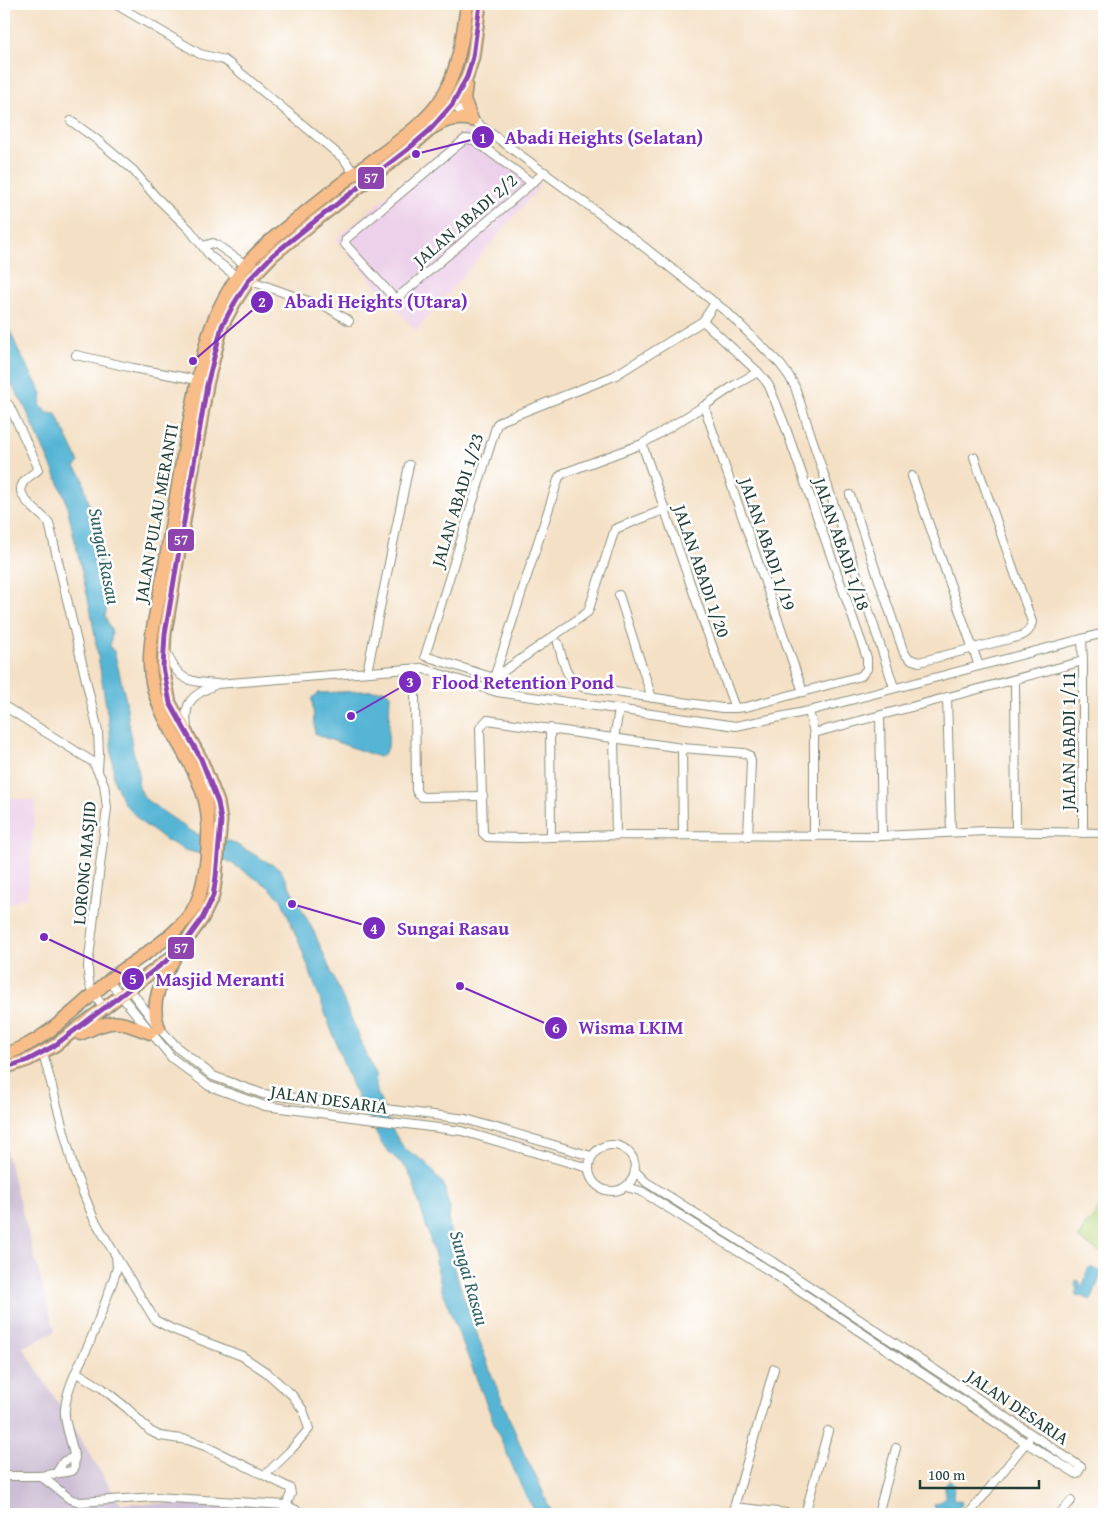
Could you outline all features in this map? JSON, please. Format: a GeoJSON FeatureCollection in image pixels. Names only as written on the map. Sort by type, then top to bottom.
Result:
{"type":"FeatureCollection","features":[{"type":"Feature","properties":{"kind":"main road","name":"JALAN PULAU MERANTI"},"geometry":{"type":"LineString","coordinates":[[4,1068],[28,1060],[48,1050],[105,1009],[178,952],[202,919],[213,896],[211,876],[215,819],[214,790],[201,759],[170,703],[163,667],[164,644],[208,385],[222,326],[235,302],[246,265],[279,233],[447,102],[459,56],[467,4]]}},
{"type":"Feature","properties":{"kind":"main road","name":"JALAN PULAU MERANTI"},"geometry":{"type":"LineString","coordinates":[[215,819],[201,787],[158,705],[150,667],[153,634],[170,526],[198,380],[212,325],[243,278],[429,131],[447,102],[467,77],[476,40],[480,4]]}},
{"type":"Feature","properties":{"kind":"main road"},"geometry":{"type":"LineString","coordinates":[[429,131],[445,121],[458,118],[472,120],[464,100],[467,77]]}},
{"type":"Feature","properties":{"kind":"main road","name":"JALAN PULAU MERANTI"},"geometry":{"type":"LineString","coordinates":[[4,1055],[22,1048],[49,1032],[113,977],[169,936],[191,913],[211,876]]}},
{"type":"Feature","properties":{"kind":"main road"},"geometry":{"type":"LineString","coordinates":[[48,1050],[100,1024],[111,1022],[155,1031],[157,992],[163,977],[178,952]]}},
{"type":"Feature","properties":{"kind":"street"},"geometry":{"type":"LineString","coordinates":[[115,4],[200,54],[224,60],[230,64],[345,160],[354,174]]}},
{"type":"Feature","properties":{"kind":"street"},"geometry":{"type":"LineString","coordinates":[[447,102],[545,172],[728,313],[780,364],[795,387],[894,687]]}},
{"type":"Feature","properties":{"kind":"street"},"geometry":{"type":"LineString","coordinates":[[71,121],[133,170],[210,256],[243,278],[328,307],[349,321]]}},
{"type":"Feature","properties":{"kind":"street","name":"JALAN ABADI 2/2"},"geometry":{"type":"LineString","coordinates":[[532,183],[474,140],[465,139],[345,242],[395,299],[545,172]]}},
{"type":"Feature","properties":{"kind":"street"},"geometry":{"type":"LineString","coordinates":[[202,246],[213,243],[246,265]]}},
{"type":"Feature","properties":{"kind":"street","name":"JALAN ABADI 1/23"},"geometry":{"type":"LineString","coordinates":[[494,678],[424,656],[497,424],[614,376],[703,320],[715,303]]}},
{"type":"Feature","properties":{"kind":"street","name":"JALAN ABADI 1/18"},"geometry":{"type":"LineString","coordinates":[[558,643],[568,677],[574,684],[582,687],[722,708],[746,707],[861,676],[865,673],[868,663],[784,422],[769,386],[758,372],[703,320]]}},
{"type":"Feature","properties":{"kind":"street"},"geometry":{"type":"LineString","coordinates":[[76,355],[198,380]]}},
{"type":"Feature","properties":{"kind":"street"},"geometry":{"type":"LineString","coordinates":[[494,678],[559,477],[564,473],[642,444],[758,372]]}},
{"type":"Feature","properties":{"kind":"street","name":"LORONG MASJID"},"geometry":{"type":"LineString","coordinates":[[9,405],[38,467],[38,470],[21,487],[24,498],[30,507],[49,523],[98,730],[98,769],[104,784],[107,808],[88,966],[89,987],[105,1009]]}},
{"type":"Feature","properties":{"kind":"street","name":"JALAN ABADI 1/19"},"geometry":{"type":"LineString","coordinates":[[704,406],[803,692]]}},
{"type":"Feature","properties":{"kind":"street","name":"JALAN ABADI 1/20"},"geometry":{"type":"LineString","coordinates":[[642,444],[666,509],[704,626],[735,708]]}},
{"type":"Feature","properties":{"kind":"street"},"geometry":{"type":"LineString","coordinates":[[850,495],[904,653],[910,660],[918,662],[1022,636],[1027,633],[1032,622],[974,457]]}},
{"type":"Feature","properties":{"kind":"street"},"geometry":{"type":"LineString","coordinates":[[367,672],[409,465]]}},
{"type":"Feature","properties":{"kind":"street"},"geometry":{"type":"LineString","coordinates":[[912,476],[978,666]]}},
{"type":"Feature","properties":{"kind":"street"},"geometry":{"type":"LineString","coordinates":[[494,678],[588,612],[615,529],[666,509]]}},
{"type":"Feature","properties":{"kind":"street"},"geometry":{"type":"LineString","coordinates":[[619,595],[652,698]]}},
{"type":"Feature","properties":{"kind":"street"},"geometry":{"type":"LineString","coordinates":[[164,644],[173,667],[179,675],[189,680],[216,684],[421,668],[497,692],[736,726],[809,711],[1104,633]]}},
{"type":"Feature","properties":{"kind":"street","name":"JALAN ABADI 1/11"},"geometry":{"type":"LineString","coordinates":[[1082,639],[1083,833]]}},
{"type":"Feature","properties":{"kind":"street"},"geometry":{"type":"LineString","coordinates":[[814,732],[1083,661]]}},
{"type":"Feature","properties":{"kind":"street"},"geometry":{"type":"LineString","coordinates":[[421,668],[415,684],[416,790],[422,797],[483,796]]}},
{"type":"Feature","properties":{"kind":"street"},"geometry":{"type":"LineString","coordinates":[[1015,680],[1016,831]]}},
{"type":"Feature","properties":{"kind":"street"},"geometry":{"type":"LineString","coordinates":[[189,738],[186,715],[189,704],[199,692],[216,684]]}},
{"type":"Feature","properties":{"kind":"street"},"geometry":{"type":"LineString","coordinates":[[947,697],[951,832]]}},
{"type":"Feature","properties":{"kind":"street"},"geometry":{"type":"LineString","coordinates":[[4,706],[85,756],[98,769]]}},
{"type":"Feature","properties":{"kind":"street"},"geometry":{"type":"LineString","coordinates":[[616,835],[614,738],[619,710]]}},
{"type":"Feature","properties":{"kind":"street"},"geometry":{"type":"LineString","coordinates":[[809,711],[814,732],[814,836]]}},
{"type":"Feature","properties":{"kind":"street"},"geometry":{"type":"LineString","coordinates":[[880,716],[882,836]]}},
{"type":"Feature","properties":{"kind":"street"},"geometry":{"type":"LineString","coordinates":[[748,836],[751,761],[749,755],[682,748],[487,720],[480,728],[483,833],[487,837],[520,838],[616,835],[682,836],[748,836],[814,836],[882,836],[1016,831],[1104,833]]}},
{"type":"Feature","properties":{"kind":"street"},"geometry":{"type":"LineString","coordinates":[[550,728],[551,837]]}},
{"type":"Feature","properties":{"kind":"street"},"geometry":{"type":"LineString","coordinates":[[682,748],[682,836]]}},
{"type":"Feature","properties":{"kind":"street","name":"JALAN DESARIA"},"geometry":{"type":"LineString","coordinates":[[113,977],[155,1031],[172,1058],[208,1086],[265,1106],[462,1131],[588,1168],[594,1183],[600,1188],[613,1191],[626,1187],[641,1191],[768,1270],[1026,1443],[1077,1474],[1081,1467],[773,1262],[646,1182],[635,1171],[634,1158],[630,1152],[618,1145],[606,1145],[595,1151],[591,1156],[466,1119],[263,1094],[213,1076],[155,1031]]}},
{"type":"Feature","properties":{"kind":"street"},"geometry":{"type":"LineString","coordinates":[[48,1050],[75,1173],[94,1219],[155,1320],[172,1329],[242,1356],[274,1378],[292,1395],[302,1410],[310,1429],[290,1452],[265,1475]]}},
{"type":"Feature","properties":{"kind":"street"},"geometry":{"type":"LineString","coordinates":[[588,1168],[591,1156]]}},
{"type":"Feature","properties":{"kind":"street"},"geometry":{"type":"LineString","coordinates":[[626,1187],[634,1177],[635,1171]]}},
{"type":"Feature","properties":{"kind":"street"},"geometry":{"type":"LineString","coordinates":[[4,1476],[41,1476],[57,1472],[72,1472],[74,1469],[75,1457],[67,1428],[65,1410],[76,1372],[114,1278],[116,1256]]}},
{"type":"Feature","properties":{"kind":"street"},"geometry":{"type":"LineString","coordinates":[[774,1369],[733,1511],[795,1514]]}},
{"type":"Feature","properties":{"kind":"street"},"geometry":{"type":"LineString","coordinates":[[76,1372],[102,1388],[150,1431],[160,1436],[188,1440],[205,1446],[290,1488],[291,1494],[286,1505]]}},
{"type":"Feature","properties":{"kind":"street"},"geometry":{"type":"LineString","coordinates":[[805,1514],[828,1432]]}},
{"type":"Feature","properties":{"kind":"street"},"geometry":{"type":"LineString","coordinates":[[969,1514],[1032,1435]]}},
{"type":"Feature","properties":{"kind":"street"},"geometry":{"type":"LineString","coordinates":[[878,1514],[896,1448]]}},
{"type":"Feature","properties":{"kind":"street"},"geometry":{"type":"LineString","coordinates":[[57,1472],[64,1461],[75,1457]]}},
{"type":"Feature","properties":{"kind":"street"},"geometry":{"type":"LineString","coordinates":[[41,1476],[70,1499],[80,1502],[155,1497],[286,1505],[300,1514]]}},
{"type":"Feature","properties":{"kind":"street"},"geometry":{"type":"LineString","coordinates":[[1060,1514],[1071,1501]]}},
{"type":"Feature","properties":{"kind":"shaded area"},"geometry":{"type":"Polygon","coordinates":[[[464,131],[540,186],[416,331],[336,239],[464,131]]]}},
{"type":"Feature","properties":{"kind":"shaded area"},"geometry":{"type":"Polygon","coordinates":[[[4,797],[36,801],[27,897],[4,905],[4,797]]]}},
{"type":"Feature","properties":{"kind":"shaded area"},"geometry":{"type":"Polygon","coordinates":[[[4,1144],[55,1332],[23,1347],[120,1503],[301,1505],[308,1514],[4,1514],[4,1144]]]}},
{"type":"Feature","properties":{"kind":"green space"},"geometry":{"type":"Polygon","coordinates":[[[1101,1205],[1104,1206],[1104,1255],[1078,1238],[1088,1221],[1090,1222],[1101,1205]]]}},
{"type":"Feature","properties":{"kind":"water"},"geometry":{"type":"Polygon","coordinates":[[[4,316],[19,352],[42,393],[40,405],[48,413],[56,414],[79,462],[75,467],[82,476],[96,532],[107,607],[105,616],[112,632],[110,647],[114,651],[126,701],[132,747],[139,773],[138,785],[145,799],[188,829],[197,834],[232,842],[280,869],[314,932],[361,1041],[375,1075],[377,1092],[391,1128],[404,1148],[425,1162],[433,1170],[435,1176],[443,1183],[450,1209],[449,1219],[454,1269],[492,1376],[524,1454],[554,1514],[537,1514],[525,1495],[498,1433],[442,1291],[435,1256],[412,1179],[406,1168],[383,1146],[352,1086],[281,899],[266,885],[228,861],[185,850],[166,840],[142,823],[123,802],[114,780],[110,731],[91,612],[65,497],[24,405],[4,372],[4,316]]]}},
{"type":"Feature","properties":{"kind":"water"},"geometry":{"type":"Polygon","coordinates":[[[384,690],[390,695],[388,748],[384,754],[379,757],[315,733],[312,698],[319,693],[384,690]]]}},
{"type":"Feature","properties":{"kind":"water"},"geometry":{"type":"Polygon","coordinates":[[[1090,1267],[1102,1272],[1091,1300],[1081,1296],[1078,1297],[1075,1293],[1077,1290],[1076,1281],[1078,1280],[1081,1283],[1079,1288],[1084,1284],[1090,1267]]]}},
{"type":"Feature","properties":{"kind":"water"},"geometry":{"type":"Polygon","coordinates":[[[948,1481],[954,1486],[953,1499],[961,1501],[962,1505],[957,1509],[952,1506],[936,1509],[934,1504],[942,1501],[945,1497],[945,1485],[948,1481]]]}},
{"type":"Feature","properties":{"kind":"transit line","name":"57"},"geometry":{"type":"LineString","coordinates":[[4,1068],[28,1060],[54,1046],[178,952],[202,919],[213,896],[221,821],[218,802],[201,759],[170,703],[163,667],[165,634],[207,385],[222,326],[249,280],[273,255],[407,150],[429,131],[452,105],[467,77],[473,57],[480,4]]}},
{"type":"Feature","properties":{"kind":"place","name":"Abadi Heights (Selatan)"},"geometry":{"type":"Point","coordinates":[416,154]}},
{"type":"Feature","properties":{"kind":"place","name":"Abadi Heights (Utara)"},"geometry":{"type":"Point","coordinates":[193,361]}},
{"type":"Feature","properties":{"kind":"place","name":"Flood Retention Pond"},"geometry":{"type":"Point","coordinates":[351,716]}},
{"type":"Feature","properties":{"kind":"place","name":"Sungai Rasau"},"geometry":{"type":"Point","coordinates":[292,904]}},
{"type":"Feature","properties":{"kind":"place","name":"Masjid Meranti"},"geometry":{"type":"Point","coordinates":[44,937]}},
{"type":"Feature","properties":{"kind":"place","name":"Wisma LKIM"},"geometry":{"type":"Point","coordinates":[460,986]}}]}
